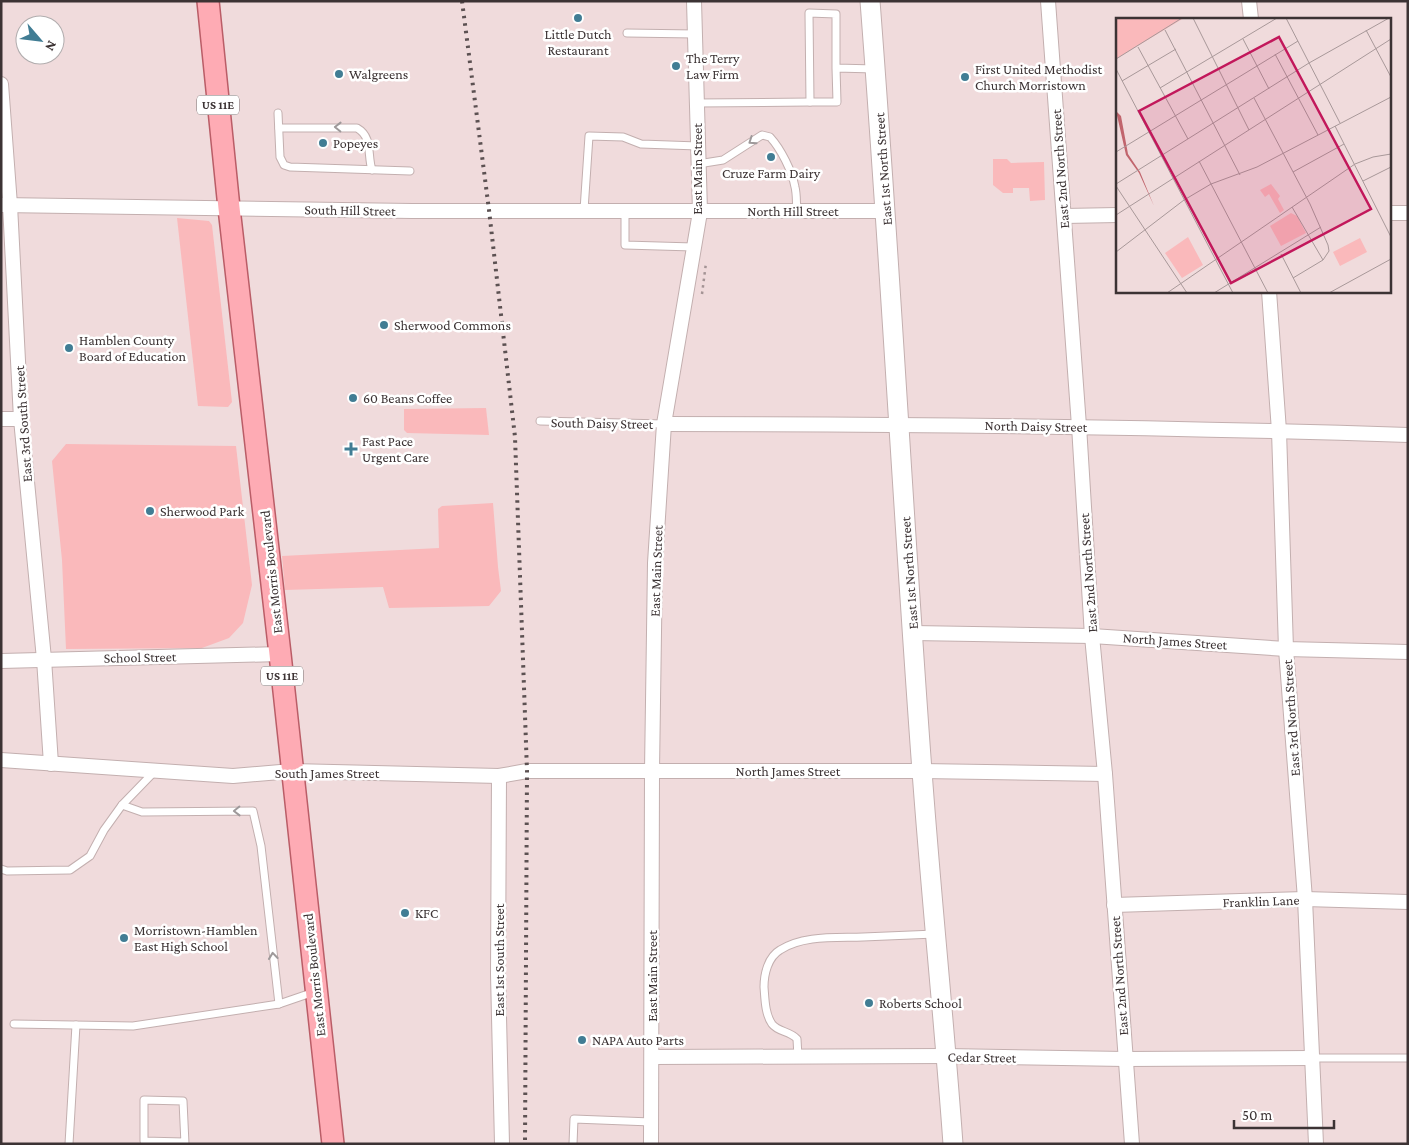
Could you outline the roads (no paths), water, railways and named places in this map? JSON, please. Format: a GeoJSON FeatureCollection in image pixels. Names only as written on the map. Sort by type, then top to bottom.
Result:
{"type":"FeatureCollection","features":[{"type":"Feature","properties":{"kind":"main road","name":"East Morris Boulevard"},"geometry":{"type":"LineString","coordinates":[[208,1],[229,208],[333,1144]]}},
{"type":"Feature","properties":{"kind":"main road","name":"East 1st North Street"},"geometry":{"type":"LineString","coordinates":[[870,1],[886,211],[898,424],[922,772],[954,1144]]}},
{"type":"Feature","properties":{"kind":"street","name":"East Main Street"},"geometry":{"type":"LineString","coordinates":[[652,1144],[652,771],[655,563],[664,424],[700,212],[694,1]]}},
{"type":"Feature","properties":{"kind":"street","name":"East 2nd North Street"},"geometry":{"type":"LineString","coordinates":[[1048,1],[1079,426],[1092,636],[1105,774],[1132,1144]]}},
{"type":"Feature","properties":{"kind":"street"},"geometry":{"type":"LineString","coordinates":[[1250,1],[1251,18]]}},
{"type":"Feature","properties":{"kind":"street","name":"East 3rd South Street"},"geometry":{"type":"LineString","coordinates":[[1,84],[6,205],[21,419],[52,764]]}},
{"type":"Feature","properties":{"kind":"street","name":"South Hill Street"},"geometry":{"type":"LineString","coordinates":[[6,205],[412,211],[625,210],[700,212]]}},
{"type":"Feature","properties":{"kind":"street","name":"North Hill Street"},"geometry":{"type":"LineString","coordinates":[[700,212],[886,211]]}},
{"type":"Feature","properties":{"kind":"street"},"geometry":{"type":"LineString","coordinates":[[1392,213],[1408,213]]}},
{"type":"Feature","properties":{"kind":"street"},"geometry":{"type":"LineString","coordinates":[[1064,216],[1116,215]]}},
{"type":"Feature","properties":{"kind":"street","name":"East 3rd North Street"},"geometry":{"type":"LineString","coordinates":[[1269,292],[1279,431],[1286,649],[1305,900],[1316,1144]]}},
{"type":"Feature","properties":{"kind":"street"},"geometry":{"type":"LineString","coordinates":[[1,419],[21,419]]}},
{"type":"Feature","properties":{"kind":"street","name":"North Daisy Street"},"geometry":{"type":"LineString","coordinates":[[664,424],[1079,426],[1408,435]]}},
{"type":"Feature","properties":{"kind":"street","name":"North James Street"},"geometry":{"type":"LineString","coordinates":[[913,633],[1092,636],[1286,649],[1408,652]]}},
{"type":"Feature","properties":{"kind":"street","name":"School Street"},"geometry":{"type":"LineString","coordinates":[[1,661],[280,654]]}},
{"type":"Feature","properties":{"kind":"street","name":"South James Street"},"geometry":{"type":"LineString","coordinates":[[1,760],[233,776],[292,771],[499,776],[527,771],[652,771]]}},
{"type":"Feature","properties":{"kind":"street","name":"North James Street"},"geometry":{"type":"LineString","coordinates":[[652,771],[1105,774]]}},
{"type":"Feature","properties":{"kind":"street","name":"East 1st South Street"},"geometry":{"type":"LineString","coordinates":[[499,776],[498,974],[502,1144]]}},
{"type":"Feature","properties":{"kind":"street","name":"Franklin Lane"},"geometry":{"type":"LineString","coordinates":[[1114,905],[1305,900],[1408,902]]}},
{"type":"Feature","properties":{"kind":"street","name":"Cedar Street"},"geometry":{"type":"LineString","coordinates":[[652,1057],[1312,1058]]}},
{"type":"Feature","properties":{"kind":"lane"},"geometry":{"type":"LineString","coordinates":[[697,103],[837,102],[836,14],[810,13],[810,102]]}},
{"type":"Feature","properties":{"kind":"lane"},"geometry":{"type":"LineString","coordinates":[[627,33],[695,34]]}},
{"type":"Feature","properties":{"kind":"lane"},"geometry":{"type":"LineString","coordinates":[[836,68],[876,69]]}},
{"type":"Feature","properties":{"kind":"lane"},"geometry":{"type":"LineString","coordinates":[[278,113],[280,157],[284,165],[290,167],[410,171]]}},
{"type":"Feature","properties":{"kind":"lane"},"geometry":{"type":"LineString","coordinates":[[279,128],[357,128],[363,131],[367,137],[372,170]]}},
{"type":"Feature","properties":{"kind":"lane"},"geometry":{"type":"LineString","coordinates":[[698,164],[720,162],[762,135],[770,137],[792,177],[796,188],[797,211]]}},
{"type":"Feature","properties":{"kind":"lane"},"geometry":{"type":"LineString","coordinates":[[584,210],[589,136],[623,137],[641,144],[698,146]]}},
{"type":"Feature","properties":{"kind":"lane"},"geometry":{"type":"LineString","coordinates":[[625,210],[625,245],[693,247]]}},
{"type":"Feature","properties":{"kind":"lane","name":"South Daisy Street"},"geometry":{"type":"LineString","coordinates":[[540,421],[664,424]]}},
{"type":"Feature","properties":{"kind":"lane"},"geometry":{"type":"LineString","coordinates":[[1,869],[7,871],[70,870],[90,856],[104,830],[122,806],[154,771]]}},
{"type":"Feature","properties":{"kind":"lane"},"geometry":{"type":"LineString","coordinates":[[122,806],[142,812],[253,811],[261,846],[279,1004]]}},
{"type":"Feature","properties":{"kind":"lane"},"geometry":{"type":"LineString","coordinates":[[798,1057],[797,1039],[793,1034],[772,1025],[767,1014],[764,976],[771,959],[779,950],[796,943],[816,939],[936,934]]}},
{"type":"Feature","properties":{"kind":"lane"},"geometry":{"type":"LineString","coordinates":[[14,1024],[133,1026],[279,1004],[316,991]]}},
{"type":"Feature","properties":{"kind":"lane"},"geometry":{"type":"LineString","coordinates":[[70,1144],[76,1025]]}},
{"type":"Feature","properties":{"kind":"lane"},"geometry":{"type":"LineString","coordinates":[[1312,1058],[1408,1058]]}},
{"type":"Feature","properties":{"kind":"lane"},"geometry":{"type":"LineString","coordinates":[[144,1100],[183,1101],[184,1143],[144,1141],[144,1100]]}},
{"type":"Feature","properties":{"kind":"lane"},"geometry":{"type":"LineString","coordinates":[[573,1144],[574,1119],[651,1122]]}},
{"type":"Feature","properties":{"kind":"railway"},"geometry":{"type":"LineString","coordinates":[[462,1],[489,210],[515,437],[527,771],[525,1144]]}},
{"type":"Feature","properties":{"kind":"place","name":"Little Dutch Restaurant"},"geometry":{"type":"Point","coordinates":[578,18]}},
{"type":"Feature","properties":{"kind":"place","name":"The Terry Law Firm"},"geometry":{"type":"Point","coordinates":[676,66]}},
{"type":"Feature","properties":{"kind":"place","name":"Walgreens"},"geometry":{"type":"Point","coordinates":[339,74]}},
{"type":"Feature","properties":{"kind":"place","name":"First United Methodist Church Morristown"},"geometry":{"type":"Point","coordinates":[965,77]}},
{"type":"Feature","properties":{"kind":"place","name":"Popeyes"},"geometry":{"type":"Point","coordinates":[323,143]}},
{"type":"Feature","properties":{"kind":"place","name":"Cruze Farm Dairy"},"geometry":{"type":"Point","coordinates":[771,157]}},
{"type":"Feature","properties":{"kind":"place","name":"Sherwood Commons"},"geometry":{"type":"Point","coordinates":[384,325]}},
{"type":"Feature","properties":{"kind":"place","name":"Hamblen County Board of Education"},"geometry":{"type":"Point","coordinates":[69,348]}},
{"type":"Feature","properties":{"kind":"place","name":"60 Beans Coffee"},"geometry":{"type":"Point","coordinates":[353,398]}},
{"type":"Feature","properties":{"kind":"place","name":"Fast Pace Urgent Care"},"geometry":{"type":"Point","coordinates":[351,449]}},
{"type":"Feature","properties":{"kind":"place","name":"Sherwood Park"},"geometry":{"type":"Point","coordinates":[150,511]}},
{"type":"Feature","properties":{"kind":"place","name":"KFC"},"geometry":{"type":"Point","coordinates":[405,913]}},
{"type":"Feature","properties":{"kind":"place","name":"Morristown-Hamblen East High School"},"geometry":{"type":"Point","coordinates":[124,938]}},
{"type":"Feature","properties":{"kind":"place","name":"Roberts School"},"geometry":{"type":"Point","coordinates":[869,1003]}},
{"type":"Feature","properties":{"kind":"place","name":"NAPA Auto Parts"},"geometry":{"type":"Point","coordinates":[582,1040]}}]}
